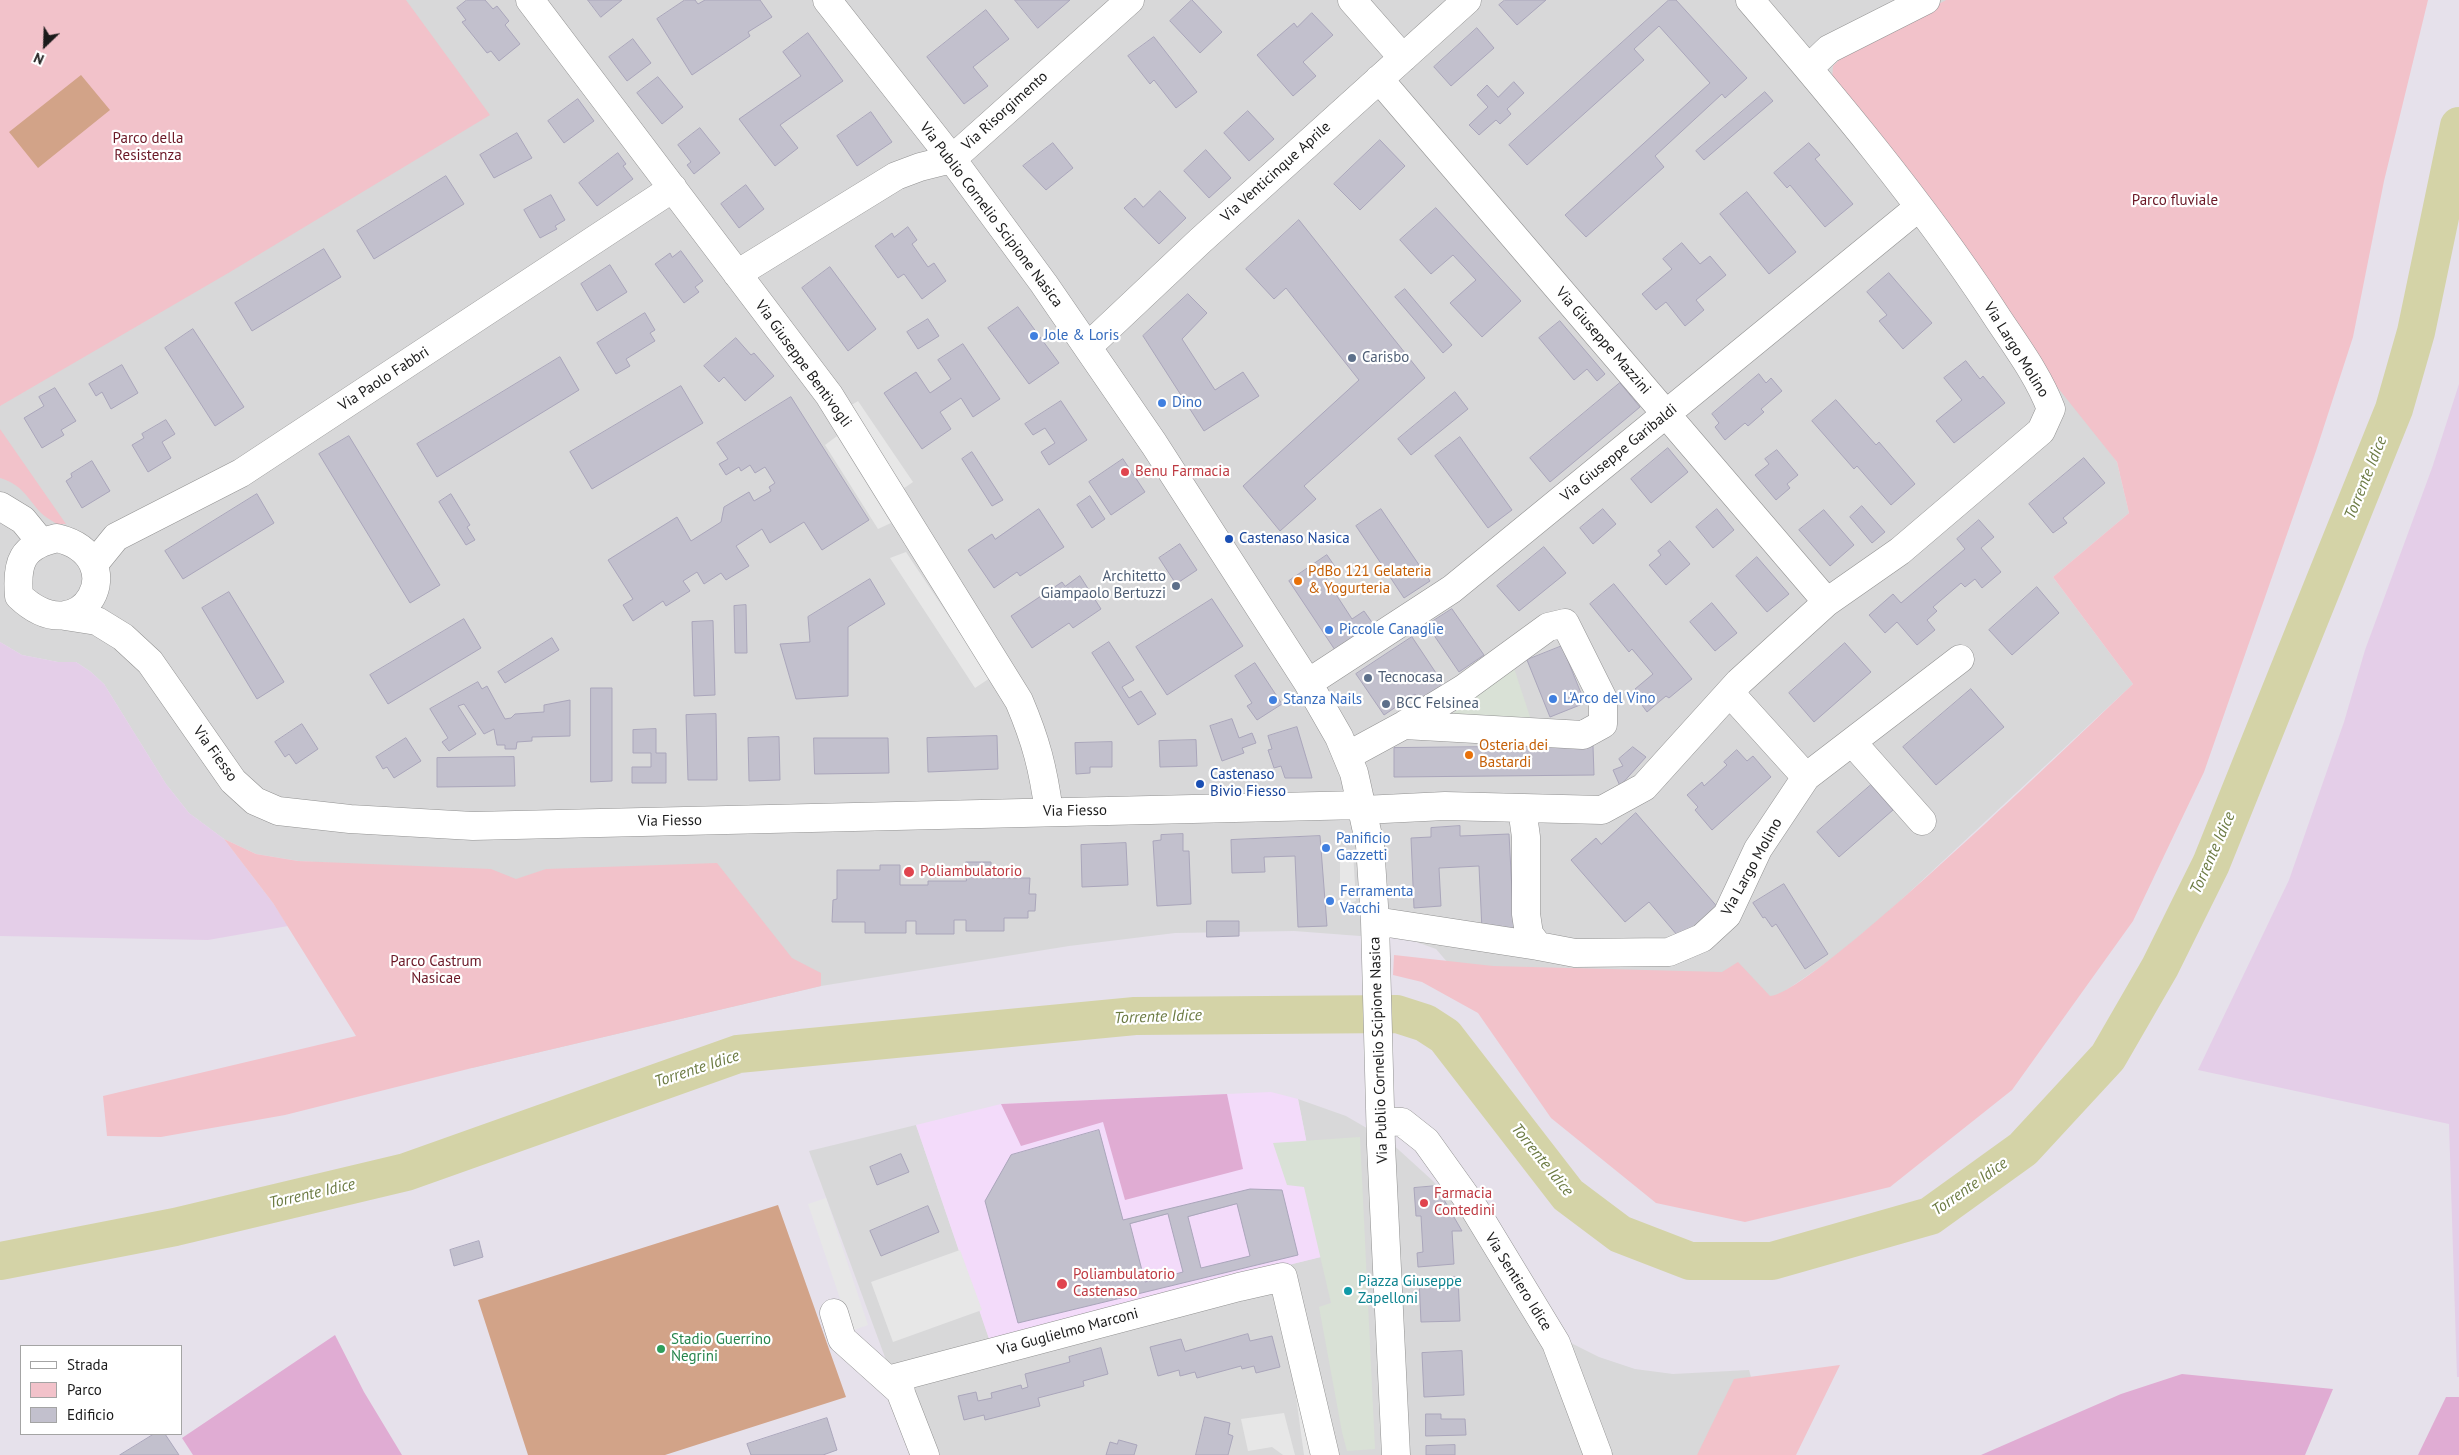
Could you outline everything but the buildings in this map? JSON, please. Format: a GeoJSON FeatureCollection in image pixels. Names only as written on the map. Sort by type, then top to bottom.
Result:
{"type":"FeatureCollection","features":[{"type":"Feature","properties":{"kind":"street","name":"Via Giuseppe Bentivogli"},"geometry":{"type":"LineString","coordinates":[[530,0],[828,394],[1019,700],[1036,741],[1045,777],[1050,812]]}},
{"type":"Feature","properties":{"kind":"street","name":"Via Publio Cornelio Scipione Nasica"},"geometry":{"type":"LineString","coordinates":[[827,0],[952,159],[1012,239],[1086,344],[1154,444],[1308,683],[1347,756],[1363,807],[1370,845],[1375,925],[1381,1133],[1396,1455]]}},
{"type":"Feature","properties":{"kind":"street","name":"Via Risorgimento"},"geometry":{"type":"LineString","coordinates":[[737,274],[896,176],[920,167],[952,159],[1130,0]]}},
{"type":"Feature","properties":{"kind":"street"},"geometry":{"type":"LineString","coordinates":[[1352,0],[1403,58]]}},
{"type":"Feature","properties":{"kind":"street","name":"Via Venticinque Aprile"},"geometry":{"type":"LineString","coordinates":[[1086,344],[1096,339],[1200,241],[1467,0]]}},
{"type":"Feature","properties":{"kind":"street","name":"Via Largo Molino"},"geometry":{"type":"LineString","coordinates":[[1363,807],[1445,806],[1602,810],[1644,787],[1730,693],[1827,602],[1900,551],[2041,431],[2051,409],[2043,387],[1976,286],[1903,184],[1750,0]]}},
{"type":"Feature","properties":{"kind":"street"},"geometry":{"type":"LineString","coordinates":[[1808,68],[1830,49],[1926,0]]}},
{"type":"Feature","properties":{"kind":"street","name":"Via Giuseppe Mazzini"},"geometry":{"type":"LineString","coordinates":[[1379,79],[1827,602]]}},
{"type":"Feature","properties":{"kind":"street","name":"Via Paolo Fabbri"},"geometry":{"type":"LineString","coordinates":[[88,556],[116,536],[240,473],[673,188]]}},
{"type":"Feature","properties":{"kind":"street","name":"Via Giuseppe Garibaldi"},"geometry":{"type":"LineString","coordinates":[[1308,683],[1452,588],[1919,207]]}},
{"type":"Feature","properties":{"kind":"street"},"geometry":{"type":"LineString","coordinates":[[7,511],[23,520],[35,546],[57,538],[74,542],[88,556],[96,579],[93,593],[82,608],[65,616]]}},
{"type":"Feature","properties":{"kind":"street","name":"Via Fiesso"},"geometry":{"type":"LineString","coordinates":[[35,546],[20,563],[9,587],[29,605],[46,615],[97,621],[123,637],[150,662],[233,781],[255,801],[278,811],[350,819],[473,826],[1050,812],[1363,807]]}},
{"type":"Feature","properties":{"kind":"street"},"geometry":{"type":"LineString","coordinates":[[93,593],[102,610],[123,637]]}},
{"type":"Feature","properties":{"kind":"street"},"geometry":{"type":"LineString","coordinates":[[1347,756],[1404,725],[1463,689],[1548,627],[1565,623],[1603,699],[1603,724],[1583,735],[1404,725]]}},
{"type":"Feature","properties":{"kind":"street","name":"Via Largo Molino"},"geometry":{"type":"LineString","coordinates":[[1375,925],[1538,946],[1575,953],[1670,952],[1702,938],[1726,915],[1758,849],[1806,777],[1960,659]]}},
{"type":"Feature","properties":{"kind":"street"},"geometry":{"type":"LineString","coordinates":[[1730,693],[1806,777]]}},
{"type":"Feature","properties":{"kind":"street"},"geometry":{"type":"LineString","coordinates":[[1852,742],[1922,821]]}},
{"type":"Feature","properties":{"kind":"street"},"geometry":{"type":"LineString","coordinates":[[1522,808],[1526,837],[1526,914],[1530,934],[1538,946]]}},
{"type":"Feature","properties":{"kind":"street","name":"Via Sentiero Idice"},"geometry":{"type":"LineString","coordinates":[[1381,1133],[1402,1122],[1426,1141],[1474,1208],[1556,1343],[1598,1454]]}},
{"type":"Feature","properties":{"kind":"street","name":"Via Guglielmo Marconi"},"geometry":{"type":"LineString","coordinates":[[898,1385],[1239,1287],[1283,1278],[1325,1455]]}},
{"type":"Feature","properties":{"kind":"street"},"geometry":{"type":"LineString","coordinates":[[834,1313],[842,1339],[898,1385],[925,1455]]}},
{"type":"Feature","properties":{"kind":"shaded area"},"geometry":{"type":"Polygon","coordinates":[[[0,0],[1986,0],[2082,413],[2117,462],[2129,513],[2053,577],[2133,684],[1885,915],[1833,958],[1778,996],[1723,997],[1461,978],[1436,949],[1397,935],[1360,936],[1294,931],[1175,933],[1069,946],[821,986],[472,1068],[436,869],[298,861],[256,854],[224,839],[189,813],[166,784],[104,684],[91,672],[76,662],[58,662],[22,655],[0,642],[0,0]]]}},
{"type":"Feature","properties":{"kind":"shaded area"},"geometry":{"type":"Polygon","coordinates":[[[81,75],[110,110],[38,168],[9,132],[81,75]]]}},
{"type":"Feature","properties":{"kind":"shaded area"},"geometry":{"type":"Polygon","coordinates":[[[2459,384],[2459,1377],[2457,1377],[2449,1124],[2198,1070],[2289,880],[2344,722],[2365,650],[2432,468],[2459,384]]]}},
{"type":"Feature","properties":{"kind":"shaded area"},"geometry":{"type":"Polygon","coordinates":[[[858,401],[913,482],[900,491],[848,407],[858,401]]]}},
{"type":"Feature","properties":{"kind":"shaded area"},"geometry":{"type":"Polygon","coordinates":[[[837,436],[891,523],[878,529],[825,445],[837,436]]]}},
{"type":"Feature","properties":{"kind":"shaded area"},"geometry":{"type":"Polygon","coordinates":[[[906,552],[990,678],[975,688],[890,558],[906,552]]]}},
{"type":"Feature","properties":{"kind":"shaded area"},"geometry":{"type":"Polygon","coordinates":[[[0,642],[22,655],[58,662],[76,662],[104,684],[166,784],[189,813],[224,839],[273,903],[288,926],[208,940],[0,936],[0,642]]]}},
{"type":"Feature","properties":{"kind":"shaded area"},"geometry":{"type":"Polygon","coordinates":[[[1514,668],[1533,726],[1441,722],[1514,668]]]}},
{"type":"Feature","properties":{"kind":"shaded area"},"geometry":{"type":"Polygon","coordinates":[[[1353,852],[1356,901],[1340,906],[1340,856],[1353,852]]]}},
{"type":"Feature","properties":{"kind":"shaded area"},"geometry":{"type":"Polygon","coordinates":[[[1271,1092],[1298,1099],[1329,1255],[989,1339],[916,1125],[1001,1104],[1271,1092]]]}},
{"type":"Feature","properties":{"kind":"shaded area"},"geometry":{"type":"Polygon","coordinates":[[[1227,1094],[1243,1169],[1125,1200],[1103,1122],[1021,1146],[1001,1104],[1227,1094]]]}},
{"type":"Feature","properties":{"kind":"shaded area"},"geometry":{"type":"Polygon","coordinates":[[[1298,1099],[1346,1116],[1389,1141],[1433,1181],[1475,1228],[1537,1326],[1599,1357],[1635,1369],[1673,1374],[1749,1370],[1773,1455],[921,1455],[809,1151],[916,1125],[989,1338],[1329,1255],[1298,1099]]]}},
{"type":"Feature","properties":{"kind":"shaded area","name":"Piazza Giuseppe Zapelloni"},"geometry":{"type":"Polygon","coordinates":[[[1360,1137],[1375,1449],[1347,1451],[1319,1307],[1331,1303],[1304,1187],[1287,1185],[1273,1143],[1360,1137]]]}},
{"type":"Feature","properties":{"kind":"shaded area"},"geometry":{"type":"Polygon","coordinates":[[[826,1198],[868,1325],[851,1331],[808,1204],[826,1198]]]}},
{"type":"Feature","properties":{"kind":"shaded area","name":"Stadio Guerrino Negrini"},"geometry":{"type":"Polygon","coordinates":[[[778,1205],[846,1397],[665,1455],[528,1455],[478,1300],[778,1205]]]}},
{"type":"Feature","properties":{"kind":"shaded area"},"geometry":{"type":"Polygon","coordinates":[[[960,1250],[982,1310],[893,1342],[871,1282],[960,1250]]]}},
{"type":"Feature","properties":{"kind":"shaded area"},"geometry":{"type":"Polygon","coordinates":[[[335,1335],[364,1392],[402,1455],[193,1455],[182,1438],[335,1335]]]}},
{"type":"Feature","properties":{"kind":"shaded area"},"geometry":{"type":"Polygon","coordinates":[[[2182,1374],[2333,1389],[2305,1455],[1981,1455],[2121,1394],[2182,1374]]]}},
{"type":"Feature","properties":{"kind":"shaded area"},"geometry":{"type":"Polygon","coordinates":[[[1294,1382],[1314,1455],[1304,1455],[1294,1382]]]}},
{"type":"Feature","properties":{"kind":"shaded area"},"geometry":{"type":"Polygon","coordinates":[[[2446,1397],[2459,1397],[2459,1455],[2418,1455],[2446,1397]]]}},
{"type":"Feature","properties":{"kind":"shaded area"},"geometry":{"type":"Polygon","coordinates":[[[1284,1413],[1295,1455],[1283,1455],[1272,1447],[1248,1451],[1241,1419],[1284,1413]]]}},
{"type":"Feature","properties":{"kind":"green space","name":"Parco della Resistenza"},"geometry":{"type":"Polygon","coordinates":[[[0,0],[406,0],[490,115],[230,272],[0,406],[0,0]]]}},
{"type":"Feature","properties":{"kind":"green space","name":"Parco fluviale"},"geometry":{"type":"Polygon","coordinates":[[[1946,0],[2428,0],[2384,181],[2353,337],[2316,451],[2204,772],[2133,921],[2012,1090],[1890,1187],[1745,1222],[1656,1203],[1551,1118],[1478,1013],[1422,982],[1393,975],[1394,955],[1493,966],[1722,972],[1738,962],[1770,996],[1796,984],[1838,953],[1891,909],[2008,803],[2133,684],[2053,577],[2129,513],[2117,462],[2050,378],[1832,81],[1833,66],[1843,56],[1946,0]]]}},
{"type":"Feature","properties":{"kind":"green space"},"geometry":{"type":"Polygon","coordinates":[[[0,429],[66,524],[57,524],[46,517],[19,488],[0,478],[0,429]]]}},
{"type":"Feature","properties":{"kind":"green space","name":"Parco Castrum Nasicae"},"geometry":{"type":"Polygon","coordinates":[[[224,839],[256,854],[298,861],[491,869],[516,879],[546,869],[717,863],[792,958],[821,973],[821,986],[472,1068],[285,1115],[161,1137],[107,1136],[103,1096],[356,1036],[273,903],[224,839]]]}},
{"type":"Feature","properties":{"kind":"green space"},"geometry":{"type":"Polygon","coordinates":[[[1840,1365],[1796,1455],[1697,1455],[1734,1379],[1840,1365]]]}},
{"type":"Feature","properties":{"kind":"waterway","name":"Torrente Idice"},"geometry":{"type":"LineString","coordinates":[[0,1261],[175,1227],[406,1172],[738,1054],[1135,1016],[1397,1014],[1425,1023],[1445,1036],[1568,1195],[1620,1234],[1690,1261],[1772,1261],[1930,1216],[2023,1149],[2108,1057],[2160,967],[2211,864],[2394,409],[2416,332],[2459,126]]}},
{"type":"Feature","properties":{"kind":"place","name":"Jole & Loris"},"geometry":{"type":"Point","coordinates":[1034,336]}},
{"type":"Feature","properties":{"kind":"place","name":"Carisbo"},"geometry":{"type":"Point","coordinates":[1352,358]}},
{"type":"Feature","properties":{"kind":"place","name":"Dino"},"geometry":{"type":"Point","coordinates":[1162,403]}},
{"type":"Feature","properties":{"kind":"place","name":"Benu Farmacia"},"geometry":{"type":"Point","coordinates":[1125,472]}},
{"type":"Feature","properties":{"kind":"place","name":"Castenaso Nasica"},"geometry":{"type":"Point","coordinates":[1229,539]}},
{"type":"Feature","properties":{"kind":"place","name":"PdBo 121 Gelateria & Yogurteria"},"geometry":{"type":"Point","coordinates":[1298,581]}},
{"type":"Feature","properties":{"kind":"place","name":"Architetto Giampaolo Bertuzzi"},"geometry":{"type":"Point","coordinates":[1176,586]}},
{"type":"Feature","properties":{"kind":"place","name":"Piccole Canaglie"},"geometry":{"type":"Point","coordinates":[1329,630]}},
{"type":"Feature","properties":{"kind":"place","name":"Tecnocasa"},"geometry":{"type":"Point","coordinates":[1368,678]}},
{"type":"Feature","properties":{"kind":"place","name":"L'Arco del Vino"},"geometry":{"type":"Point","coordinates":[1553,699]}},
{"type":"Feature","properties":{"kind":"place","name":"Stanza Nails"},"geometry":{"type":"Point","coordinates":[1273,700]}},
{"type":"Feature","properties":{"kind":"place","name":"BCC Felsinea"},"geometry":{"type":"Point","coordinates":[1386,704]}},
{"type":"Feature","properties":{"kind":"place","name":"Osteria dei Bastardi"},"geometry":{"type":"Point","coordinates":[1469,755]}},
{"type":"Feature","properties":{"kind":"place","name":"Castenaso Bivio Fiesso"},"geometry":{"type":"Point","coordinates":[1200,784]}},
{"type":"Feature","properties":{"kind":"place","name":"Panificio Gazzetti"},"geometry":{"type":"Point","coordinates":[1326,848]}},
{"type":"Feature","properties":{"kind":"place","name":"Poliambulatorio"},"geometry":{"type":"Point","coordinates":[909,872]}},
{"type":"Feature","properties":{"kind":"place","name":"Ferramenta Vacchi"},"geometry":{"type":"Point","coordinates":[1330,901]}},
{"type":"Feature","properties":{"kind":"place","name":"Farmacia Contedini"},"geometry":{"type":"Point","coordinates":[1424,1203]}},
{"type":"Feature","properties":{"kind":"place","name":"Poliambulatorio Castenaso"},"geometry":{"type":"Point","coordinates":[1062,1284]}},
{"type":"Feature","properties":{"kind":"place","name":"Piazza Giuseppe Zapelloni"},"geometry":{"type":"Point","coordinates":[1348,1291]}},
{"type":"Feature","properties":{"kind":"place","name":"Stadio Guerrino Negrini"},"geometry":{"type":"Point","coordinates":[661,1349]}}]}
